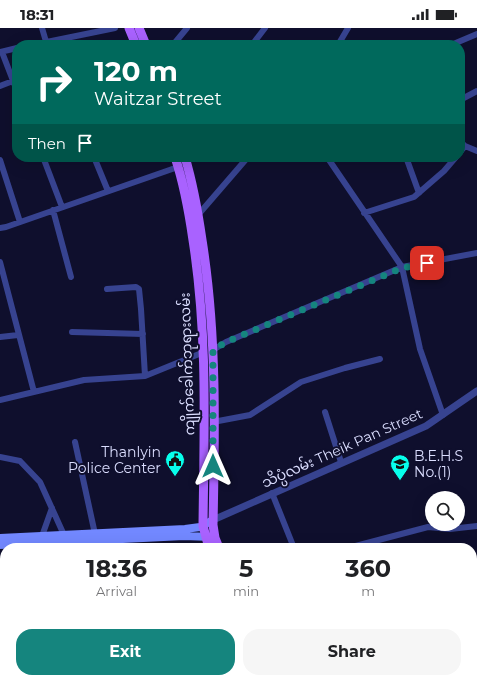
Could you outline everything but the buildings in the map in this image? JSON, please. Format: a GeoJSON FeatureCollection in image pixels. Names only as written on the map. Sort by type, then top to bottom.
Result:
{"type":"FeatureCollection","features":[{"type":"Feature","properties":{"kind":"main road"},"geometry":{"type":"LineString","coordinates":[[129,28],[134,40]]}},
{"type":"Feature","properties":{"kind":"main road"},"geometry":{"type":"LineString","coordinates":[[139,28],[144,40]]}},
{"type":"Feature","properties":{"kind":"main road","name":"ကျိုက်ခေါက်ဘုရားလမ်း"},"geometry":{"type":"LineString","coordinates":[[176,162],[189,216],[209,351],[203,526],[215,543]]}},
{"type":"Feature","properties":{"kind":"main road","name":"ကျိုက်ခေါက်ဘုရားလမ်း"},"geometry":{"type":"LineString","coordinates":[[186,162],[198,215],[206,267],[213,422],[213,520],[209,543]]}},
{"type":"Feature","properties":{"kind":"main road"},"geometry":{"type":"LineString","coordinates":[[43,542],[64,535],[185,529],[203,526],[213,520]]}},
{"type":"Feature","properties":{"kind":"main road"},"geometry":{"type":"LineString","coordinates":[[4,543],[184,536],[210,537]]}},
{"type":"Feature","properties":{"kind":"street"},"geometry":{"type":"LineString","coordinates":[[42,28],[46,40]]}},
{"type":"Feature","properties":{"kind":"street"},"geometry":{"type":"LineString","coordinates":[[61,40],[115,28]]}},
{"type":"Feature","properties":{"kind":"street"},"geometry":{"type":"LineString","coordinates":[[177,40],[187,28]]}},
{"type":"Feature","properties":{"kind":"street"},"geometry":{"type":"LineString","coordinates":[[256,40],[265,28]]}},
{"type":"Feature","properties":{"kind":"street"},"geometry":{"type":"LineString","coordinates":[[341,40],[348,28]]}},
{"type":"Feature","properties":{"kind":"street"},"geometry":{"type":"LineString","coordinates":[[463,40],[477,34]]}},
{"type":"Feature","properties":{"kind":"street"},"geometry":{"type":"LineString","coordinates":[[12,49],[1,52],[12,79]]}},
{"type":"Feature","properties":{"kind":"street"},"geometry":{"type":"LineString","coordinates":[[0,86],[12,81]]}},
{"type":"Feature","properties":{"kind":"street"},"geometry":{"type":"LineString","coordinates":[[465,97],[477,91]]}},
{"type":"Feature","properties":{"kind":"street"},"geometry":{"type":"LineString","coordinates":[[465,146],[477,151]]}},
{"type":"Feature","properties":{"kind":"street"},"geometry":{"type":"LineString","coordinates":[[0,160],[20,222]]}},
{"type":"Feature","properties":{"kind":"street"},"geometry":{"type":"LineString","coordinates":[[45,162],[62,207]]}},
{"type":"Feature","properties":{"kind":"street"},"geometry":{"type":"LineString","coordinates":[[96,162],[108,191]]}},
{"type":"Feature","properties":{"kind":"street"},"geometry":{"type":"LineString","coordinates":[[198,215],[244,162]]}},
{"type":"Feature","properties":{"kind":"street"},"geometry":{"type":"LineString","coordinates":[[330,162],[402,268],[420,349],[443,415]]}},
{"type":"Feature","properties":{"kind":"street"},"geometry":{"type":"LineString","coordinates":[[408,162],[419,192]]}},
{"type":"Feature","properties":{"kind":"street"},"geometry":{"type":"LineString","coordinates":[[364,213],[414,197],[451,162]]}},
{"type":"Feature","properties":{"kind":"street"},"geometry":{"type":"LineString","coordinates":[[0,228],[178,167]]}},
{"type":"Feature","properties":{"kind":"street"},"geometry":{"type":"LineString","coordinates":[[53,210],[71,277]]}},
{"type":"Feature","properties":{"kind":"street"},"geometry":{"type":"LineString","coordinates":[[0,400],[84,380],[145,376],[209,351],[226,342],[402,268],[477,253]]}},
{"type":"Feature","properties":{"kind":"street"},"geometry":{"type":"LineString","coordinates":[[0,262],[2,279],[34,392]]}},
{"type":"Feature","properties":{"kind":"street"},"geometry":{"type":"LineString","coordinates":[[107,289],[138,287],[141,308],[145,376]]}},
{"type":"Feature","properties":{"kind":"street"},"geometry":{"type":"LineString","coordinates":[[72,332],[143,334]]}},
{"type":"Feature","properties":{"kind":"street"},"geometry":{"type":"LineString","coordinates":[[0,337],[18,335]]}},
{"type":"Feature","properties":{"kind":"street"},"geometry":{"type":"LineString","coordinates":[[213,422],[250,415],[301,382],[380,359]]}},
{"type":"Feature","properties":{"kind":"street","name":"သိပ္ပံလမ်း Theik Pan Street"},"geometry":{"type":"LineString","coordinates":[[213,520],[341,462],[426,426],[477,391]]}},
{"type":"Feature","properties":{"kind":"street"},"geometry":{"type":"LineString","coordinates":[[324,412],[341,462]]}},
{"type":"Feature","properties":{"kind":"street"},"geometry":{"type":"LineString","coordinates":[[75,442],[95,534]]}},
{"type":"Feature","properties":{"kind":"street"},"geometry":{"type":"LineString","coordinates":[[0,457],[20,461],[40,482],[64,535]]}},
{"type":"Feature","properties":{"kind":"street"},"geometry":{"type":"LineString","coordinates":[[272,493],[292,543]]}},
{"type":"Feature","properties":{"kind":"street"},"geometry":{"type":"LineString","coordinates":[[43,542],[52,508]]}},
{"type":"Feature","properties":{"kind":"street"},"geometry":{"type":"LineString","coordinates":[[367,543],[428,527],[450,529],[477,526]]}},
{"type":"Feature","properties":{"kind":"place","name":"Thanlyin Police Center"},"geometry":{"type":"Point","coordinates":[175,477]}},
{"type":"Feature","properties":{"kind":"place","name":"B.E.H.S No.(1)"},"geometry":{"type":"Point","coordinates":[400,481]}},
{"type":"Feature","properties":{"kind":"route"},"geometry":{"type":"LineString","coordinates":[[213,466],[213,350],[226,342],[376,278],[402,268],[427,263]]}}]}
